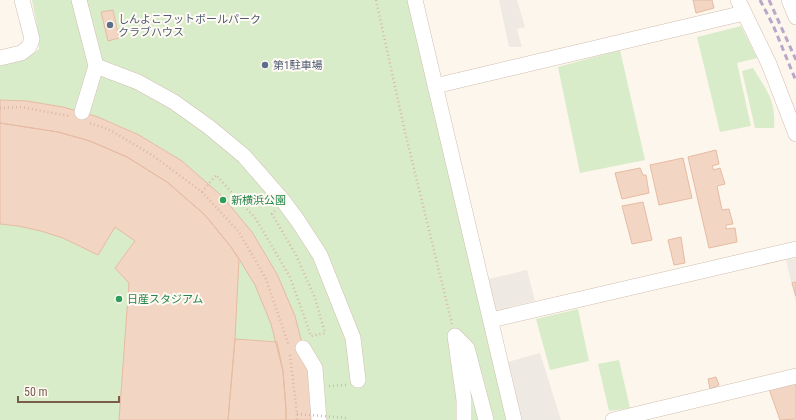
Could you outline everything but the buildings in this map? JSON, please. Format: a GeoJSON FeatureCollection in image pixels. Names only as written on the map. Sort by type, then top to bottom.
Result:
{"type":"FeatureCollection","features":[{"type":"Feature","properties":{"kind":"street"},"geometry":{"type":"LineString","coordinates":[[0,58],[21,53],[29,47],[32,39],[22,0]]}},
{"type":"Feature","properties":{"kind":"street"},"geometry":{"type":"LineString","coordinates":[[79,0],[96,66],[81,117]]}},
{"type":"Feature","properties":{"kind":"street"},"geometry":{"type":"LineString","coordinates":[[415,0],[514,420]]}},
{"type":"Feature","properties":{"kind":"street"},"geometry":{"type":"LineString","coordinates":[[435,86],[741,6],[769,64],[796,134]]}},
{"type":"Feature","properties":{"kind":"street"},"geometry":{"type":"LineString","coordinates":[[96,66],[138,82],[174,102],[209,127],[244,156],[284,202],[320,255],[352,338],[353,382]]}},
{"type":"Feature","properties":{"kind":"street"},"geometry":{"type":"LineString","coordinates":[[491,320],[796,249]]}},
{"type":"Feature","properties":{"kind":"street"},"geometry":{"type":"LineString","coordinates":[[455,336],[464,400],[464,420]]}},
{"type":"Feature","properties":{"kind":"street"},"geometry":{"type":"LineString","coordinates":[[455,336],[467,348],[486,420]]}},
{"type":"Feature","properties":{"kind":"street"},"geometry":{"type":"LineString","coordinates":[[303,348],[315,368],[319,420]]}},
{"type":"Feature","properties":{"kind":"street"},"geometry":{"type":"LineString","coordinates":[[613,420],[796,376]]}},
{"type":"Feature","properties":{"kind":"path"},"geometry":{"type":"LineString","coordinates":[[376,0],[405,132],[455,336]]}},
{"type":"Feature","properties":{"kind":"path"},"geometry":{"type":"LineString","coordinates":[[0,108],[21,107],[81,117],[110,130],[152,155],[202,192],[239,232],[266,279],[288,344],[298,414],[297,420]]}},
{"type":"Feature","properties":{"kind":"path"},"geometry":{"type":"LineString","coordinates":[[202,192],[216,175],[256,219],[290,277],[311,336],[325,333],[315,298],[299,263],[272,214],[284,202]]}},
{"type":"Feature","properties":{"kind":"path"},"geometry":{"type":"LineString","coordinates":[[317,386],[353,382]]}},
{"type":"Feature","properties":{"kind":"path"},"geometry":{"type":"LineString","coordinates":[[298,414],[347,418]]}},
{"type":"Feature","properties":{"kind":"shaded area"},"geometry":{"type":"Polygon","coordinates":[[[499,0],[517,0],[525,27],[517,29],[522,47],[509,47],[499,0]]]}},
{"type":"Feature","properties":{"kind":"shaded area"},"geometry":{"type":"Polygon","coordinates":[[[796,258],[796,303],[786,260],[796,258]]]}},
{"type":"Feature","properties":{"kind":"shaded area"},"geometry":{"type":"Polygon","coordinates":[[[527,270],[535,301],[496,310],[488,279],[527,270]]]}},
{"type":"Feature","properties":{"kind":"shaded area"},"geometry":{"type":"Polygon","coordinates":[[[540,353],[561,420],[522,420],[508,362],[540,353]]]}},
{"type":"Feature","properties":{"kind":"green space","name":"新横浜公園"},"geometry":{"type":"Polygon","coordinates":[[[32,0],[408,0],[507,420],[0,420],[0,64],[27,58],[39,49],[37,25],[32,0]]]}},
{"type":"Feature","properties":{"kind":"green space"},"geometry":{"type":"Polygon","coordinates":[[[741,26],[757,58],[737,63],[751,126],[720,132],[697,37],[741,26]]]}},
{"type":"Feature","properties":{"kind":"green space"},"geometry":{"type":"Polygon","coordinates":[[[620,50],[645,160],[580,173],[558,67],[620,50]]]}},
{"type":"Feature","properties":{"kind":"green space"},"geometry":{"type":"Polygon","coordinates":[[[753,68],[770,96],[774,110],[774,128],[755,128],[742,71],[753,68]]]}},
{"type":"Feature","properties":{"kind":"green space"},"geometry":{"type":"Polygon","coordinates":[[[578,309],[589,361],[550,370],[536,319],[578,309]]]}},
{"type":"Feature","properties":{"kind":"green space"},"geometry":{"type":"Polygon","coordinates":[[[619,360],[630,408],[609,411],[598,364],[619,360]]]}},
{"type":"Feature","properties":{"kind":"railway"},"geometry":{"type":"LineString","coordinates":[[760,0],[773,25],[796,81]]}},
{"type":"Feature","properties":{"kind":"railway"},"geometry":{"type":"LineString","coordinates":[[769,0],[796,60]]}},
{"type":"Feature","properties":{"kind":"place","name":"しんよこフットボールパーク クラブハウス"},"geometry":{"type":"Point","coordinates":[110,25]}},
{"type":"Feature","properties":{"kind":"place","name":"第1駐車場"},"geometry":{"type":"Point","coordinates":[265,65]}},
{"type":"Feature","properties":{"kind":"place","name":"新横浜公園"},"geometry":{"type":"Point","coordinates":[223,200]}},
{"type":"Feature","properties":{"kind":"place","name":"日産スタジアム"},"geometry":{"type":"Point","coordinates":[119,299]}}]}
